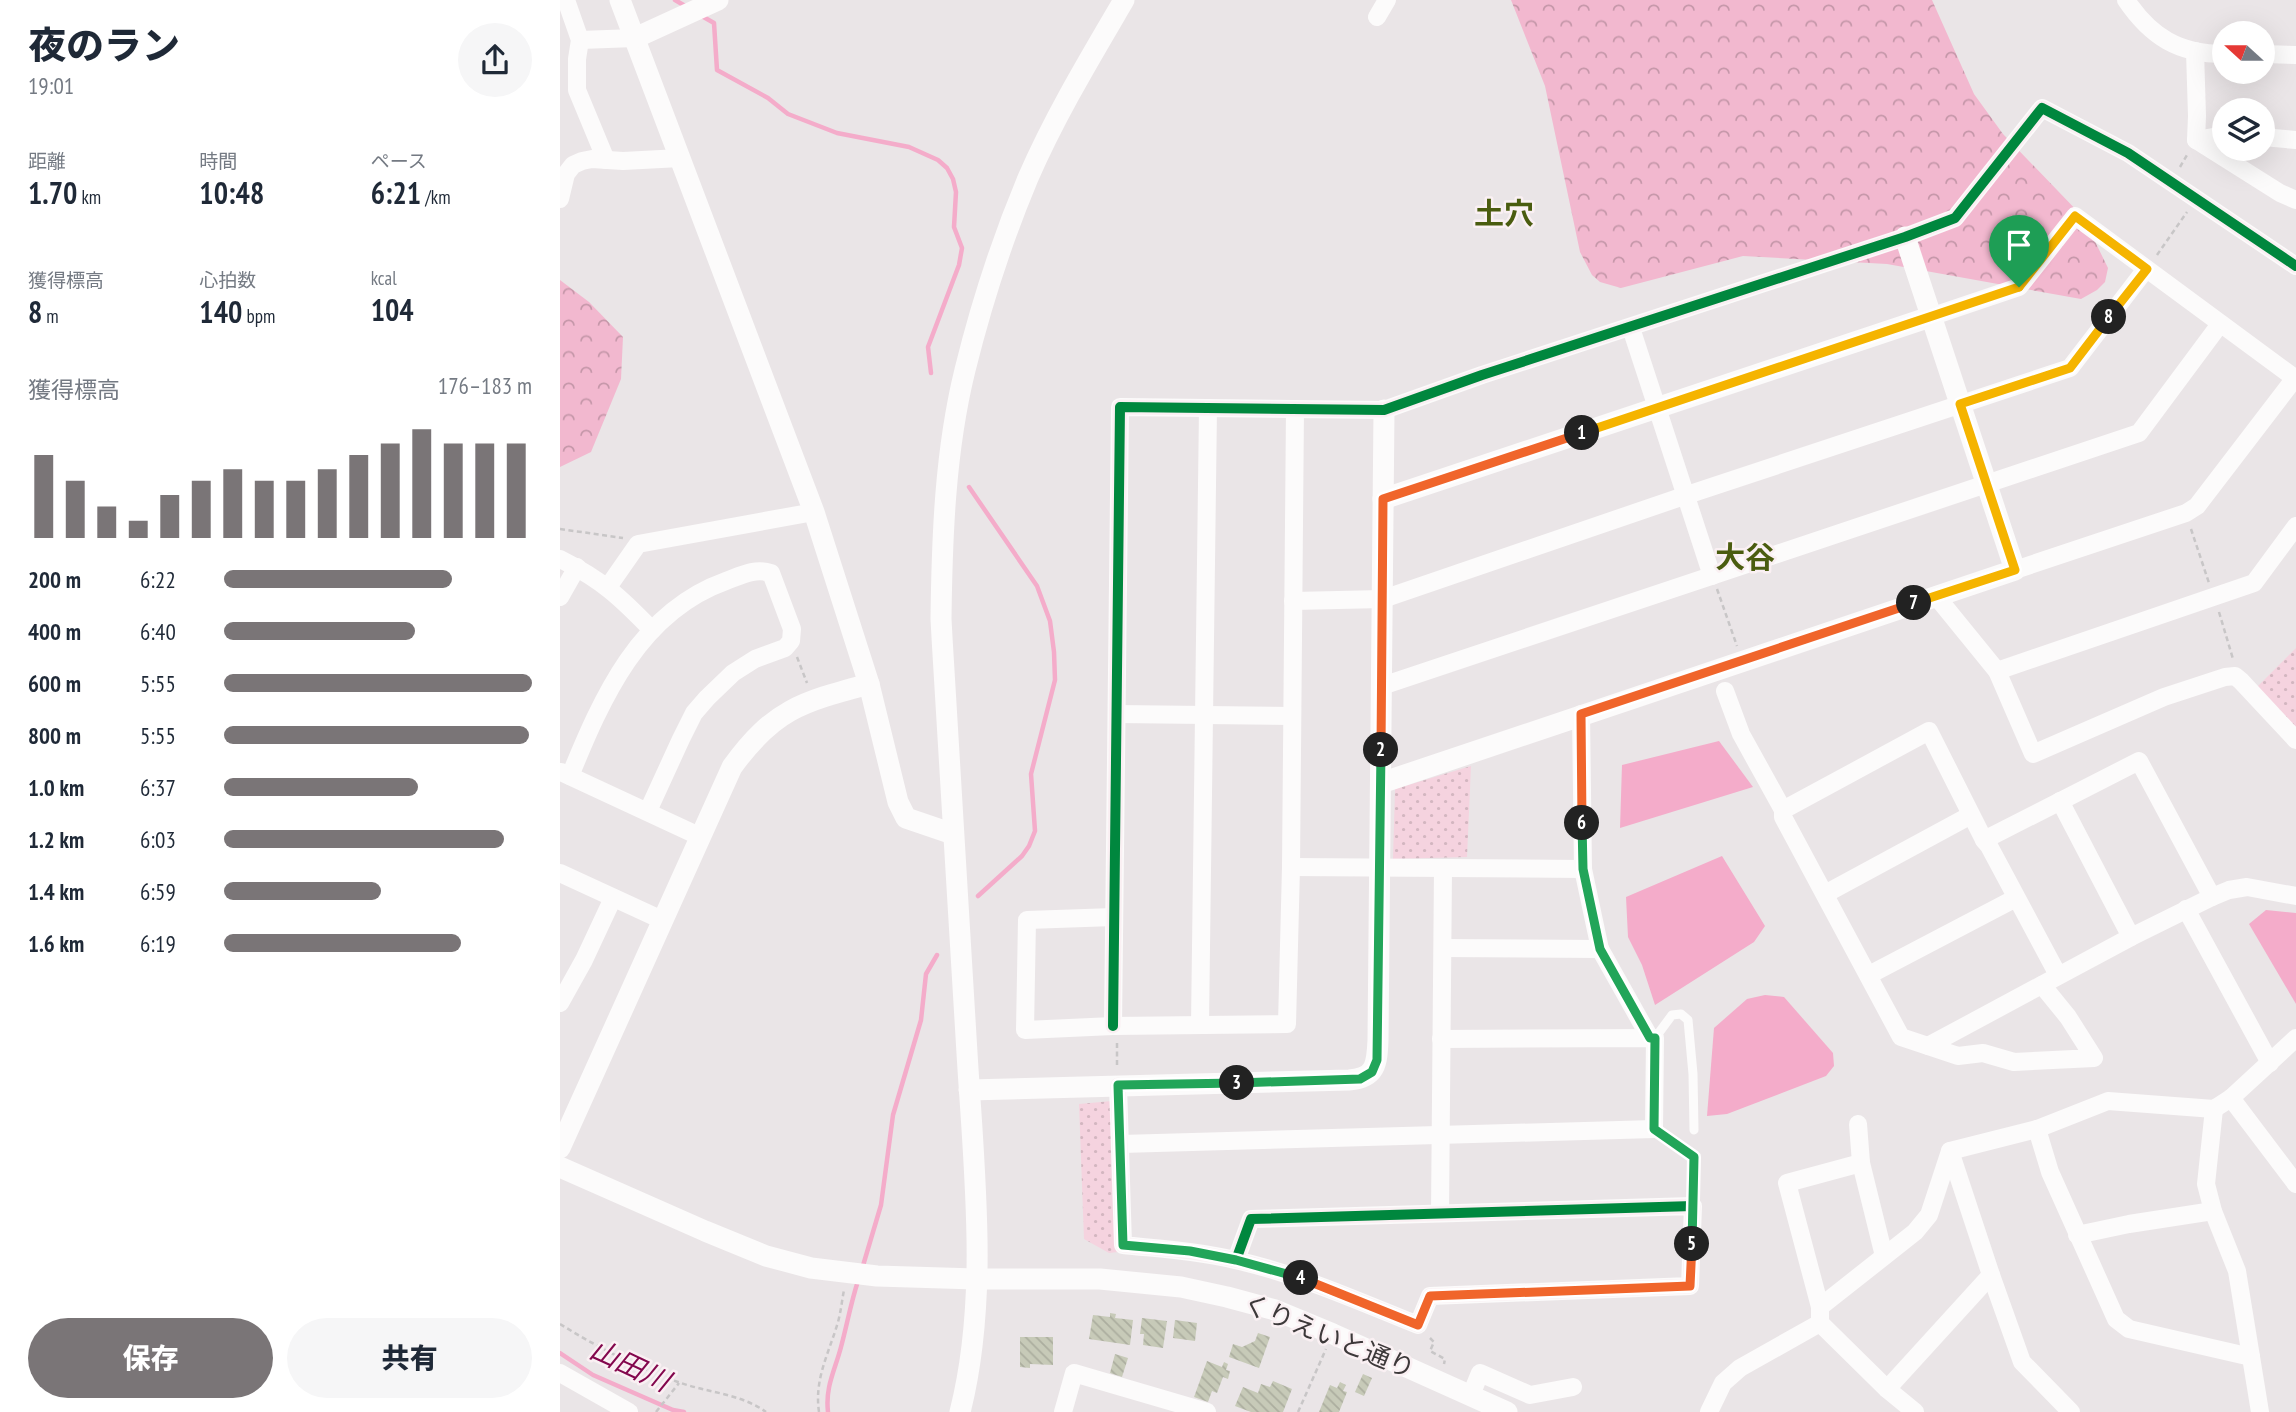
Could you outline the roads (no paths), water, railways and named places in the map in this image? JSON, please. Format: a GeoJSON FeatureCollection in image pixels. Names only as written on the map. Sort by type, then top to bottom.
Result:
{"type":"FeatureCollection","features":[{"type":"Feature","properties":{"kind":"street"},"geometry":{"type":"LineString","coordinates":[[566,0],[580,40],[577,90],[606,160]]}},
{"type":"Feature","properties":{"kind":"street"},"geometry":{"type":"LineString","coordinates":[[620,0],[814,512],[869,684],[898,802],[906,818],[953,834]]}},
{"type":"Feature","properties":{"kind":"street"},"geometry":{"type":"LineString","coordinates":[[580,40],[635,38],[718,0]]}},
{"type":"Feature","properties":{"kind":"street"},"geometry":{"type":"LineString","coordinates":[[960,1412],[974,1329],[975,1184],[941,619],[941,561],[950,463],[964,372],[986,291],[1013,216],[1065,102],[1124,0]]}},
{"type":"Feature","properties":{"kind":"street"},"geometry":{"type":"LineString","coordinates":[[1377,17],[1387,0]]}},
{"type":"Feature","properties":{"kind":"street"},"geometry":{"type":"LineString","coordinates":[[2126,0],[2139,19],[2155,33],[2179,47],[2212,53]]}},
{"type":"Feature","properties":{"kind":"street"},"geometry":{"type":"LineString","coordinates":[[2195,51],[2196,140]]}},
{"type":"Feature","properties":{"kind":"street"},"geometry":{"type":"LineString","coordinates":[[2275,54],[2296,55]]}},
{"type":"Feature","properties":{"kind":"street"},"geometry":{"type":"LineString","coordinates":[[1115,1026],[1120,407],[1384,410],[1955,218],[2042,108],[2128,153],[2296,266]]}},
{"type":"Feature","properties":{"kind":"street"},"geometry":{"type":"LineString","coordinates":[[2196,140],[2212,137]]}},
{"type":"Feature","properties":{"kind":"street"},"geometry":{"type":"LineString","coordinates":[[2275,138],[2296,139]]}},
{"type":"Feature","properties":{"kind":"street"},"geometry":{"type":"LineString","coordinates":[[2196,140],[2280,193],[2296,200]]}},
{"type":"Feature","properties":{"kind":"street"},"geometry":{"type":"LineString","coordinates":[[560,199],[566,174],[573,166],[592,159],[680,158]]}},
{"type":"Feature","properties":{"kind":"street"},"geometry":{"type":"LineString","coordinates":[[1381,783],[2186,513],[2197,506],[2295,378],[2075,216],[2019,287],[1383,499]]}},
{"type":"Feature","properties":{"kind":"street"},"geometry":{"type":"LineString","coordinates":[[1905,237],[2015,570]]}},
{"type":"Feature","properties":{"kind":"street"},"geometry":{"type":"LineString","coordinates":[[1293,601],[1383,598],[2070,368],[2147,269]]}},
{"type":"Feature","properties":{"kind":"street"},"geometry":{"type":"LineString","coordinates":[[1382,687],[2139,433],[2220,324]]}},
{"type":"Feature","properties":{"kind":"street"},"geometry":{"type":"LineString","coordinates":[[1631,328],[1712,576]]}},
{"type":"Feature","properties":{"kind":"street"},"geometry":{"type":"LineString","coordinates":[[1200,1025],[1208,408]]}},
{"type":"Feature","properties":{"kind":"street"},"geometry":{"type":"LineString","coordinates":[[1114,917],[1027,920],[1025,1030],[1287,1024],[1291,867],[1294,409]]}},
{"type":"Feature","properties":{"kind":"street"},"geometry":{"type":"LineString","coordinates":[[969,1090],[1349,1080],[1360,1079],[1372,1072],[1377,1060],[1378,1040],[1384,410]]}},
{"type":"Feature","properties":{"kind":"street"},"geometry":{"type":"LineString","coordinates":[[608,587],[638,544],[814,512]]}},
{"type":"Feature","properties":{"kind":"street"},"geometry":{"type":"LineString","coordinates":[[1997,671],[2253,583],[2296,526]]}},
{"type":"Feature","properties":{"kind":"street"},"geometry":{"type":"LineString","coordinates":[[560,559],[608,587],[652,630]]}},
{"type":"Feature","properties":{"kind":"street"},"geometry":{"type":"LineString","coordinates":[[560,597],[577,568]]}},
{"type":"Feature","properties":{"kind":"street"},"geometry":{"type":"LineString","coordinates":[[648,811],[694,713],[733,673],[755,659],[785,648],[791,640],[792,629],[771,573],[759,569],[719,584],[690,599],[652,630],[634,650],[610,687],[565,774],[701,836]]}},
{"type":"Feature","properties":{"kind":"street"},"geometry":{"type":"LineString","coordinates":[[1936,596],[1997,671],[2033,754],[2164,697],[2235,676],[2296,740]]}},
{"type":"Feature","properties":{"kind":"street"},"geometry":{"type":"LineString","coordinates":[[560,1148],[732,767],[750,742],[766,726],[790,710],[813,699],[869,684]]}},
{"type":"Feature","properties":{"kind":"street"},"geometry":{"type":"LineString","coordinates":[[1725,691],[1741,734],[1783,810],[1783,817],[1901,1037],[1958,1056],[1983,1053],[2014,1062],[2094,1058],[2068,1017],[2042,985]]}},
{"type":"Feature","properties":{"kind":"street"},"geometry":{"type":"LineString","coordinates":[[1117,714],[1291,716]]}},
{"type":"Feature","properties":{"kind":"street"},"geometry":{"type":"LineString","coordinates":[[1121,1144],[1654,1129],[1652,1038],[1600,949],[1583,869],[1581,714]]}},
{"type":"Feature","properties":{"kind":"street"},"geometry":{"type":"LineString","coordinates":[[1783,810],[1929,731],[1984,840],[2059,975]]}},
{"type":"Feature","properties":{"kind":"street"},"geometry":{"type":"LineString","coordinates":[[1984,840],[2139,761],[2212,897]]}},
{"type":"Feature","properties":{"kind":"street"},"geometry":{"type":"LineString","coordinates":[[2060,801],[2131,936]]}},
{"type":"Feature","properties":{"kind":"street"},"geometry":{"type":"LineString","coordinates":[[1825,894],[1971,815]]}},
{"type":"Feature","properties":{"kind":"street"},"geometry":{"type":"LineString","coordinates":[[1291,867],[1583,869]]}},
{"type":"Feature","properties":{"kind":"street"},"geometry":{"type":"LineString","coordinates":[[1440,1213],[1443,869]]}},
{"type":"Feature","properties":{"kind":"street"},"geometry":{"type":"LineString","coordinates":[[560,873],[663,920]]}},
{"type":"Feature","properties":{"kind":"street"},"geometry":{"type":"LineString","coordinates":[[1928,1046],[2131,936],[2229,890],[2246,887],[2296,896]]}},
{"type":"Feature","properties":{"kind":"street"},"geometry":{"type":"LineString","coordinates":[[560,1003],[614,898]]}},
{"type":"Feature","properties":{"kind":"street"},"geometry":{"type":"LineString","coordinates":[[1869,975],[2016,898]]}},
{"type":"Feature","properties":{"kind":"street"},"geometry":{"type":"LineString","coordinates":[[2186,909],[2270,1063]]}},
{"type":"Feature","properties":{"kind":"street"},"geometry":{"type":"LineString","coordinates":[[1443,948],[1600,949]]}},
{"type":"Feature","properties":{"kind":"street"},"geometry":{"type":"LineString","coordinates":[[1441,1039],[1652,1038]]}},
{"type":"Feature","properties":{"kind":"street"},"geometry":{"type":"LineString","coordinates":[[1950,1151],[2037,1129],[2108,1101],[2214,1109],[2231,1098],[2296,1038]]}},
{"type":"Feature","properties":{"kind":"street"},"geometry":{"type":"LineString","coordinates":[[1118,1085],[1123,1245],[1190,1251],[1236,1260],[1303,1279],[1418,1325],[1430,1296],[1690,1286],[1693,1206],[1251,1219],[1236,1260]]}},
{"type":"Feature","properties":{"kind":"street"},"geometry":{"type":"LineString","coordinates":[[2231,1098],[2296,1184]]}},
{"type":"Feature","properties":{"kind":"street"},"geometry":{"type":"LineString","coordinates":[[2214,1109],[2206,1184],[2213,1211],[2237,1271],[2260,1412]]}},
{"type":"Feature","properties":{"kind":"street"},"geometry":{"type":"LineString","coordinates":[[1858,1124],[1861,1163],[1884,1256]]}},
{"type":"Feature","properties":{"kind":"street"},"geometry":{"type":"LineString","coordinates":[[2037,1129],[2050,1172],[2116,1319],[2129,1329],[2251,1357]]}},
{"type":"Feature","properties":{"kind":"street"},"geometry":{"type":"LineString","coordinates":[[1709,1412],[1723,1383],[1740,1368],[1820,1315],[1884,1256],[1915,1232],[1928,1215],[1950,1151]]}},
{"type":"Feature","properties":{"kind":"street"},"geometry":{"type":"LineString","coordinates":[[1950,1151],[2022,1362],[2071,1412]]}},
{"type":"Feature","properties":{"kind":"street"},"geometry":{"type":"LineString","coordinates":[[1861,1163],[1787,1183],[1820,1315],[1887,1389],[1915,1412]]}},
{"type":"Feature","properties":{"kind":"street","name":"くりえいと通り"},"geometry":{"type":"LineString","coordinates":[[560,1167],[766,1256],[811,1268],[877,1276],[1100,1279],[1181,1287],[1275,1310],[1507,1412]]}},
{"type":"Feature","properties":{"kind":"street"},"geometry":{"type":"LineString","coordinates":[[2077,1235],[2213,1211]]}},
{"type":"Feature","properties":{"kind":"street"},"geometry":{"type":"LineString","coordinates":[[1887,1389],[1991,1275]]}},
{"type":"Feature","properties":{"kind":"street"},"geometry":{"type":"LineString","coordinates":[[560,1373],[629,1412]]}},
{"type":"Feature","properties":{"kind":"street"},"geometry":{"type":"LineString","coordinates":[[1063,1412],[1074,1373],[1207,1412]]}},
{"type":"Feature","properties":{"kind":"street"},"geometry":{"type":"LineString","coordinates":[[1471,1395],[1480,1373],[1530,1395],[1573,1387]]}},
{"type":"Feature","properties":{"kind":"lane"},"geometry":{"type":"LineString","coordinates":[[1652,1038],[1672,1015],[1681,1014],[1688,1020],[1694,1130]]}},
{"type":"Feature","properties":{"kind":"waterway"},"geometry":{"type":"LineString","coordinates":[[675,0],[687,7]]}},
{"type":"Feature","properties":{"kind":"waterway"},"geometry":{"type":"LineString","coordinates":[[700,15],[714,23],[717,70],[768,98],[788,114],[837,133],[909,147],[938,160],[947,168],[956,192],[954,227],[962,248],[959,265],[928,347],[931,373]]}},
{"type":"Feature","properties":{"kind":"waterway"},"geometry":{"type":"LineString","coordinates":[[969,487],[1037,586],[1050,621],[1055,680],[1031,774],[1035,831],[1022,856],[978,896]]}},
{"type":"Feature","properties":{"kind":"waterway"},"geometry":{"type":"LineString","coordinates":[[862,1269],[881,1205],[893,1115],[921,1020],[926,974],[937,955]]}},
{"type":"Feature","properties":{"kind":"waterway"},"geometry":{"type":"LineString","coordinates":[[828,1412],[829,1387],[858,1281]]}},
{"type":"Feature","properties":{"kind":"waterway","name":"山田川"},"geometry":{"type":"LineString","coordinates":[[560,1353],[593,1375],[673,1410],[684,1412]]}},
{"type":"Feature","properties":{"kind":"district","name":"土穴"},"geometry":{"type":"Point","coordinates":[1504,214]}},
{"type":"Feature","properties":{"kind":"district","name":"大谷"},"geometry":{"type":"Point","coordinates":[1745,558]}}]}
